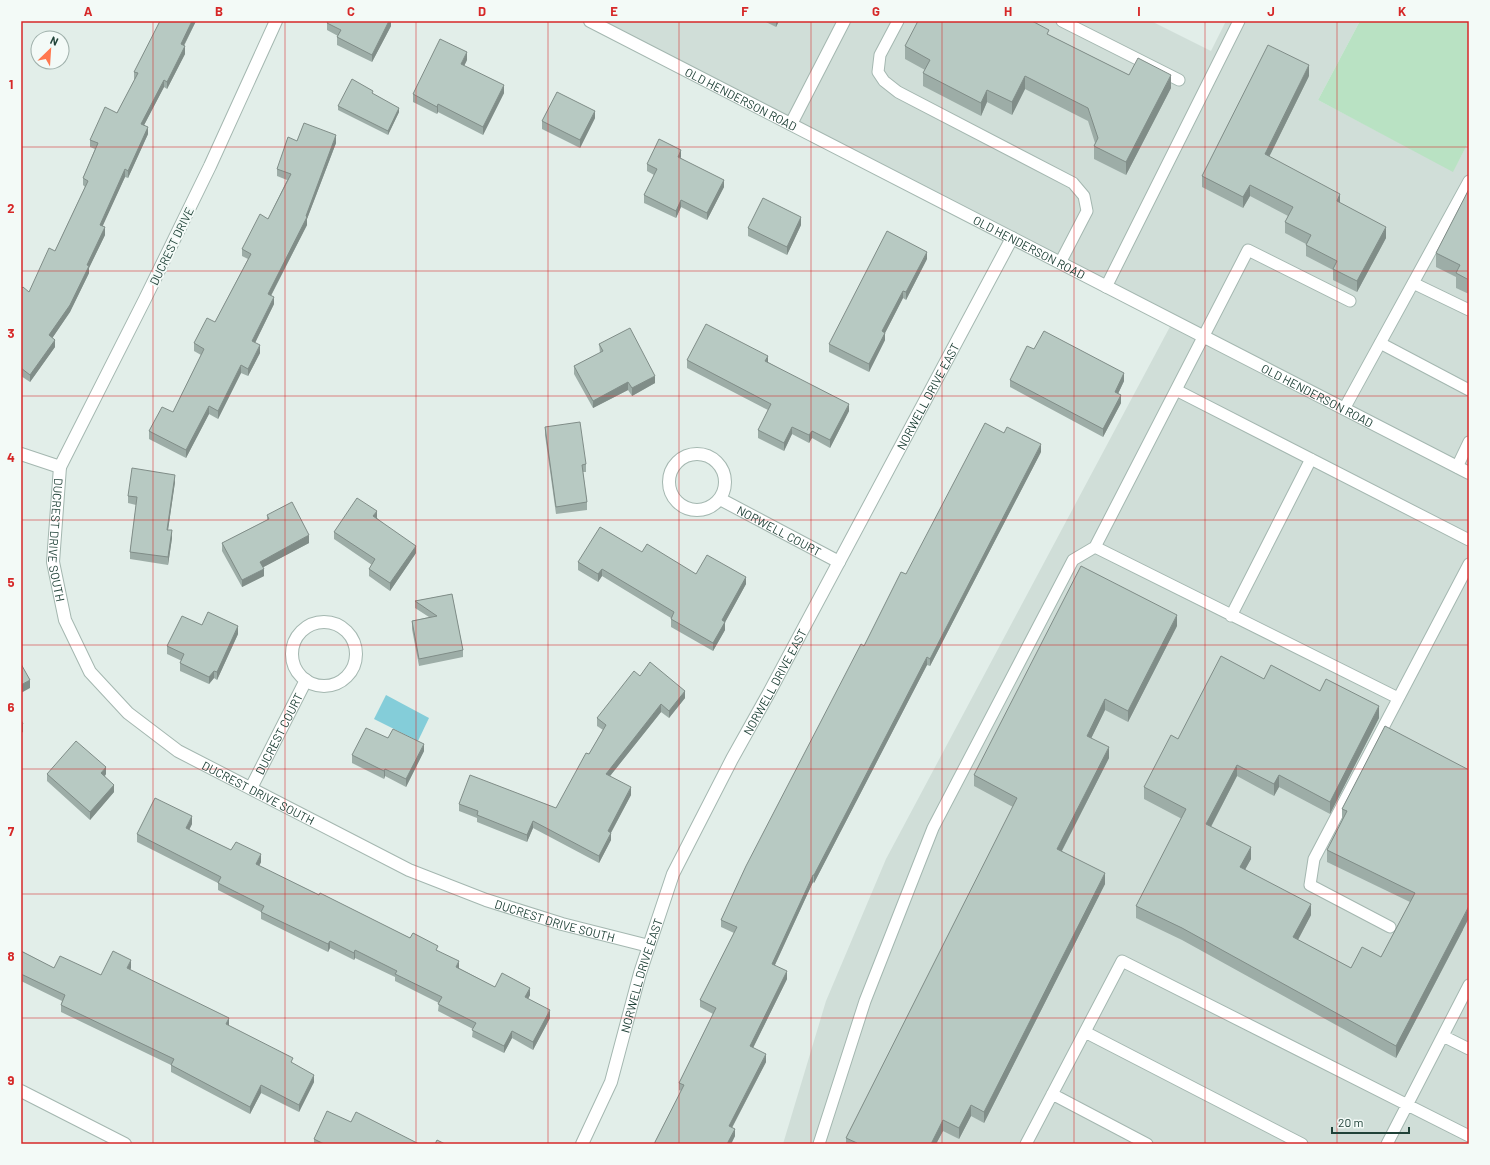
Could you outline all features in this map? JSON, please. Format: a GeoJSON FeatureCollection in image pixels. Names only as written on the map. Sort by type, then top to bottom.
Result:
{"type":"FeatureCollection","features":[{"type":"Feature","properties":{"kind":"street","name":"DUCREST DRIVE"},"geometry":{"type":"LineString","coordinates":[[60,467],[204,180],[276,21]]}},
{"type":"Feature","properties":{"kind":"street","name":"OLD HENDERSON ROAD"},"geometry":{"type":"LineString","coordinates":[[592,21],[1469,473]]}},
{"type":"Feature","properties":{"kind":"street"},"geometry":{"type":"LineString","coordinates":[[790,124],[844,21]]}},
{"type":"Feature","properties":{"kind":"street","name":"NORWELL DRIVE EAST"},"geometry":{"type":"LineString","coordinates":[[582,1144],[610,1082],[640,973],[673,874],[732,759],[1012,238]]}},
{"type":"Feature","properties":{"kind":"street"},"geometry":{"type":"LineString","coordinates":[[21,454],[60,467]]}},
{"type":"Feature","properties":{"kind":"street"},"geometry":{"type":"LineString","coordinates":[[696,454],[705,455],[713,459],[720,465],[724,473],[724,491],[720,499],[713,506],[694,510],[677,502],[672,494],[669,484],[670,475],[674,467],[680,460],[687,456],[696,454]]}},
{"type":"Feature","properties":{"kind":"street","name":"DUCREST DRIVE SOUTH"},"geometry":{"type":"LineString","coordinates":[[60,467],[53,562],[65,620],[90,672],[128,712],[178,751],[409,870],[486,900],[562,924],[649,946]]}},
{"type":"Feature","properties":{"kind":"street","name":"NORWELL COURT"},"geometry":{"type":"LineString","coordinates":[[720,499],[839,562]]}},
{"type":"Feature","properties":{"kind":"street","name":"DUCREST COURT"},"geometry":{"type":"LineString","coordinates":[[328,622],[339,626],[347,632],[353,640],[356,650],[352,671],[345,679],[336,684],[325,686],[315,685],[306,680],[298,673],[294,663],[292,653],[294,642],[300,633],[308,626],[328,622]]}},
{"type":"Feature","properties":{"kind":"street","name":"DUCREST COURT"},"geometry":{"type":"LineString","coordinates":[[251,788],[306,680]]}},
{"type":"Feature","properties":{"kind":"street"},"geometry":{"type":"LineString","coordinates":[[21,1091],[125,1144]]}},
{"type":"Feature","properties":{"kind":"lane"},"geometry":{"type":"LineString","coordinates":[[898,21],[880,55],[878,72],[884,81],[898,92],[1072,183],[1084,196],[1087,211],[1060,263]]}},
{"type":"Feature","properties":{"kind":"lane"},"geometry":{"type":"LineString","coordinates":[[1062,21],[1179,80]]}},
{"type":"Feature","properties":{"kind":"lane"},"geometry":{"type":"LineString","coordinates":[[1106,287],[1239,21]]}},
{"type":"Feature","properties":{"kind":"lane"},"geometry":{"type":"LineString","coordinates":[[1344,409],[1469,181]]}},
{"type":"Feature","properties":{"kind":"lane"},"geometry":{"type":"LineString","coordinates":[[819,1144],[865,1001],[933,828],[1073,560],[1095,547],[1248,250],[1350,301]]}},
{"type":"Feature","properties":{"kind":"lane"},"geometry":{"type":"LineString","coordinates":[[1413,283],[1469,310]]}},
{"type":"Feature","properties":{"kind":"lane"},"geometry":{"type":"LineString","coordinates":[[1380,343],[1469,390]]}},
{"type":"Feature","properties":{"kind":"lane"},"geometry":{"type":"LineString","coordinates":[[1176,390],[1469,540]]}},
{"type":"Feature","properties":{"kind":"lane"},"geometry":{"type":"LineString","coordinates":[[1457,467],[1469,442]]}},
{"type":"Feature","properties":{"kind":"lane"},"geometry":{"type":"LineString","coordinates":[[1231,616],[1310,459]]}},
{"type":"Feature","properties":{"kind":"lane"},"geometry":{"type":"LineString","coordinates":[[1095,547],[1398,698]]}},
{"type":"Feature","properties":{"kind":"lane"},"geometry":{"type":"LineString","coordinates":[[1390,927],[1310,885],[1314,859],[1469,564]]}},
{"type":"Feature","properties":{"kind":"lane"},"geometry":{"type":"LineString","coordinates":[[1026,1144],[1122,961],[1469,1136]]}},
{"type":"Feature","properties":{"kind":"lane"},"geometry":{"type":"LineString","coordinates":[[1387,1144],[1469,985]]}},
{"type":"Feature","properties":{"kind":"lane"},"geometry":{"type":"LineString","coordinates":[[1085,1032],[1302,1144]]}},
{"type":"Feature","properties":{"kind":"lane"},"geometry":{"type":"LineString","coordinates":[[1443,1036],[1469,1049]]}},
{"type":"Feature","properties":{"kind":"lane"},"geometry":{"type":"LineString","coordinates":[[1052,1094],[1147,1144]]}},
{"type":"Feature","properties":{"kind":"shaded area"},"geometry":{"type":"Polygon","coordinates":[[[591,21],[1151,21],[1211,51],[1226,21],[1360,21],[1318,100],[1453,171],[1469,141],[1469,1144],[783,1144],[826,1001],[886,859],[1173,321],[591,21]]]}},
{"type":"Feature","properties":{"kind":"green space"},"geometry":{"type":"Polygon","coordinates":[[[1360,21],[1469,21],[1469,141],[1453,172],[1318,100],[1360,21]]]}},
{"type":"Feature","properties":{"kind":"water"},"geometry":{"type":"Polygon","coordinates":[[[386,695],[429,718],[418,741],[374,719],[386,695]]]}},
{"type":"Feature","properties":{"kind":"building"},"geometry":{"type":"Polygon","coordinates":[[[160,21],[192,21],[181,44],[185,46],[167,82],[164,80],[141,124],[148,127],[128,171],[125,169],[100,225],[105,227],[87,265],[89,266],[70,305],[49,335],[55,340],[30,375],[21,368],[21,289],[23,287],[29,292],[49,248],[55,251],[88,181],[83,178],[98,143],[90,140],[105,107],[117,113],[138,73],[134,72],[160,21]]]}},
{"type":"Feature","properties":{"kind":"building"},"geometry":{"type":"Polygon","coordinates":[[[328,21],[389,21],[372,55],[337,37],[341,30],[327,23],[328,21]]]}},
{"type":"Feature","properties":{"kind":"building"},"geometry":{"type":"Polygon","coordinates":[[[918,21],[1032,21],[1049,30],[1047,34],[1129,75],[1138,58],[1171,75],[1126,162],[1094,146],[1098,138],[1088,108],[1025,76],[1012,102],[987,90],[981,103],[923,73],[930,60],[905,46],[918,21]]]}},
{"type":"Feature","properties":{"kind":"building"},"geometry":{"type":"Polygon","coordinates":[[[440,39],[467,52],[461,64],[504,85],[483,127],[438,104],[437,107],[413,94],[440,39]]]}},
{"type":"Feature","properties":{"kind":"building"},"geometry":{"type":"Polygon","coordinates":[[[1268,45],[1309,65],[1265,154],[1340,194],[1337,201],[1386,227],[1357,281],[1333,269],[1337,261],[1306,245],[1311,235],[1285,222],[1293,207],[1250,185],[1243,197],[1202,176],[1268,45]]]}},
{"type":"Feature","properties":{"kind":"building"},"geometry":{"type":"Polygon","coordinates":[[[352,79],[373,91],[372,93],[399,108],[388,131],[338,106],[352,79]]]}},
{"type":"Feature","properties":{"kind":"building"},"geometry":{"type":"Polygon","coordinates":[[[557,92],[595,111],[580,140],[542,121],[557,92]]]}},
{"type":"Feature","properties":{"kind":"building"},"geometry":{"type":"Polygon","coordinates":[[[304,123],[336,135],[306,216],[307,217],[268,294],[274,297],[252,341],[260,345],[248,369],[241,365],[218,411],[209,406],[186,450],[149,431],[162,407],[173,412],[204,349],[194,343],[207,318],[215,322],[251,254],[242,249],[260,214],[268,219],[291,174],[277,169],[288,137],[297,141],[304,123]]]}},
{"type":"Feature","properties":{"kind":"building"},"geometry":{"type":"Polygon","coordinates":[[[659,139],[681,150],[678,157],[724,180],[707,213],[681,200],[676,211],[644,195],[657,169],[647,164],[659,139]]]}},
{"type":"Feature","properties":{"kind":"building"},"geometry":{"type":"Polygon","coordinates":[[[1469,189],[1469,280],[1456,273],[1460,265],[1436,253],[1469,189]]]}},
{"type":"Feature","properties":{"kind":"building"},"geometry":{"type":"Polygon","coordinates":[[[763,198],[801,217],[787,247],[748,228],[763,198]]]}},
{"type":"Feature","properties":{"kind":"building"},"geometry":{"type":"Polygon","coordinates":[[[887,231],[927,252],[906,292],[903,291],[882,331],[885,333],[869,364],[829,344],[887,231]]]}},
{"type":"Feature","properties":{"kind":"building"},"geometry":{"type":"Polygon","coordinates":[[[706,324],[768,356],[765,361],[849,404],[830,440],[812,431],[809,435],[792,427],[784,443],[758,430],[771,404],[687,360],[706,324]]]}},
{"type":"Feature","properties":{"kind":"building"},"geometry":{"type":"Polygon","coordinates":[[[630,328],[655,376],[632,388],[628,382],[593,401],[574,366],[603,351],[599,344],[630,328]]]}},
{"type":"Feature","properties":{"kind":"building"},"geometry":{"type":"Polygon","coordinates":[[[1044,331],[1124,373],[1115,392],[1121,395],[1103,429],[1010,380],[1027,346],[1034,349],[1044,331]]]}},
{"type":"Feature","properties":{"kind":"building"},"geometry":{"type":"Polygon","coordinates":[[[580,422],[586,464],[582,465],[587,502],[556,507],[545,427],[580,422]]]}},
{"type":"Feature","properties":{"kind":"building"},"geometry":{"type":"Polygon","coordinates":[[[985,423],[1004,433],[1007,427],[1041,444],[930,659],[927,657],[813,875],[772,964],[787,971],[750,1046],[766,1054],[729,1126],[735,1129],[727,1144],[654,1144],[684,1085],[679,1083],[716,1008],[700,1000],[737,927],[721,920],[746,866],[861,644],[864,646],[901,572],[906,574],[985,423]]]}},
{"type":"Feature","properties":{"kind":"building"},"geometry":{"type":"Polygon","coordinates":[[[132,468],[175,475],[167,530],[172,530],[168,557],[130,552],[137,497],[128,496],[132,468]]]}},
{"type":"Feature","properties":{"kind":"building"},"geometry":{"type":"Polygon","coordinates":[[[357,498],[377,511],[373,516],[416,546],[390,583],[369,569],[375,559],[334,532],[357,498]]]}},
{"type":"Feature","properties":{"kind":"building"},"geometry":{"type":"Polygon","coordinates":[[[292,502],[309,535],[260,562],[264,569],[242,580],[222,543],[269,519],[267,515],[292,502]]]}},
{"type":"Feature","properties":{"kind":"building"},"geometry":{"type":"Polygon","coordinates":[[[600,527],[642,552],[647,544],[696,574],[707,555],[746,577],[722,620],[725,622],[713,643],[671,619],[674,612],[602,569],[598,574],[578,562],[600,527]]]}},
{"type":"Feature","properties":{"kind":"building"},"geometry":{"type":"Polygon","coordinates":[[[1081,566],[1177,615],[1128,711],[1105,699],[1087,736],[1109,747],[1057,849],[1105,873],[984,1112],[971,1105],[959,1128],[943,1120],[931,1144],[856,1144],[857,1143],[846,1138],[1017,798],[974,775],[1081,566]]]}},
{"type":"Feature","properties":{"kind":"building"},"geometry":{"type":"Polygon","coordinates":[[[452,594],[463,650],[419,659],[412,621],[437,616],[415,601],[452,594]]]}},
{"type":"Feature","properties":{"kind":"building"},"geometry":{"type":"Polygon","coordinates":[[[208,612],[238,626],[217,672],[214,671],[209,677],[180,663],[184,654],[167,646],[182,616],[202,625],[208,612]]]}},
{"type":"Feature","properties":{"kind":"building"},"geometry":{"type":"Polygon","coordinates":[[[1221,656],[1264,679],[1271,665],[1320,691],[1326,679],[1379,706],[1330,802],[1279,775],[1274,784],[1237,765],[1206,824],[1251,847],[1240,867],[1311,904],[1293,937],[1351,968],[1362,947],[1381,957],[1415,893],[1327,850],[1347,811],[1342,809],[1385,726],[1469,770],[1469,906],[1396,1046],[1182,928],[1136,906],[1186,809],[1144,787],[1171,735],[1178,739],[1221,656]]]}},
{"type":"Feature","properties":{"kind":"building"},"geometry":{"type":"Polygon","coordinates":[[[650,662],[685,691],[669,711],[661,704],[606,774],[631,787],[608,831],[611,833],[599,856],[533,821],[527,835],[477,815],[478,811],[459,804],[470,775],[556,808],[586,753],[589,754],[606,725],[597,718],[634,671],[640,676],[650,662]]]}},
{"type":"Feature","properties":{"kind":"building"},"geometry":{"type":"Polygon","coordinates":[[[21,664],[30,680],[21,685],[21,664]]]}},
{"type":"Feature","properties":{"kind":"building"},"geometry":{"type":"Polygon","coordinates":[[[366,728],[388,738],[393,729],[424,744],[406,779],[385,769],[384,771],[352,755],[366,728]]]}},
{"type":"Feature","properties":{"kind":"building"},"geometry":{"type":"Polygon","coordinates":[[[76,741],[106,767],[101,773],[114,785],[90,812],[47,774],[76,741]]]}},
{"type":"Feature","properties":{"kind":"building"},"geometry":{"type":"Polygon","coordinates":[[[155,798],[192,816],[186,828],[231,850],[236,842],[261,854],[256,864],[319,895],[320,893],[410,938],[413,933],[438,946],[436,950],[459,961],[456,967],[495,987],[502,973],[530,988],[525,997],[550,1010],[533,1042],[512,1031],[504,1046],[472,1030],[476,1023],[438,1004],[442,997],[395,974],[397,971],[355,950],[354,953],[330,941],[328,944],[261,912],[264,906],[218,883],[221,877],[137,834],[155,798]]]}},
{"type":"Feature","properties":{"kind":"building"},"geometry":{"type":"Polygon","coordinates":[[[21,951],[54,968],[60,956],[101,975],[113,951],[131,960],[127,968],[229,1018],[226,1024],[293,1058],[291,1062],[314,1075],[299,1105],[261,1085],[250,1107],[171,1065],[174,1059],[61,1005],[65,995],[21,974],[21,951]]]}},
{"type":"Feature","properties":{"kind":"building"},"geometry":{"type":"Polygon","coordinates":[[[327,1111],[351,1122],[356,1112],[419,1144],[324,1144],[314,1139],[327,1111]]]}},
{"type":"Feature","properties":{"kind":"building"},"geometry":{"type":"Polygon","coordinates":[[[437,1140],[445,1144],[435,1144],[437,1140]]]}}]}
